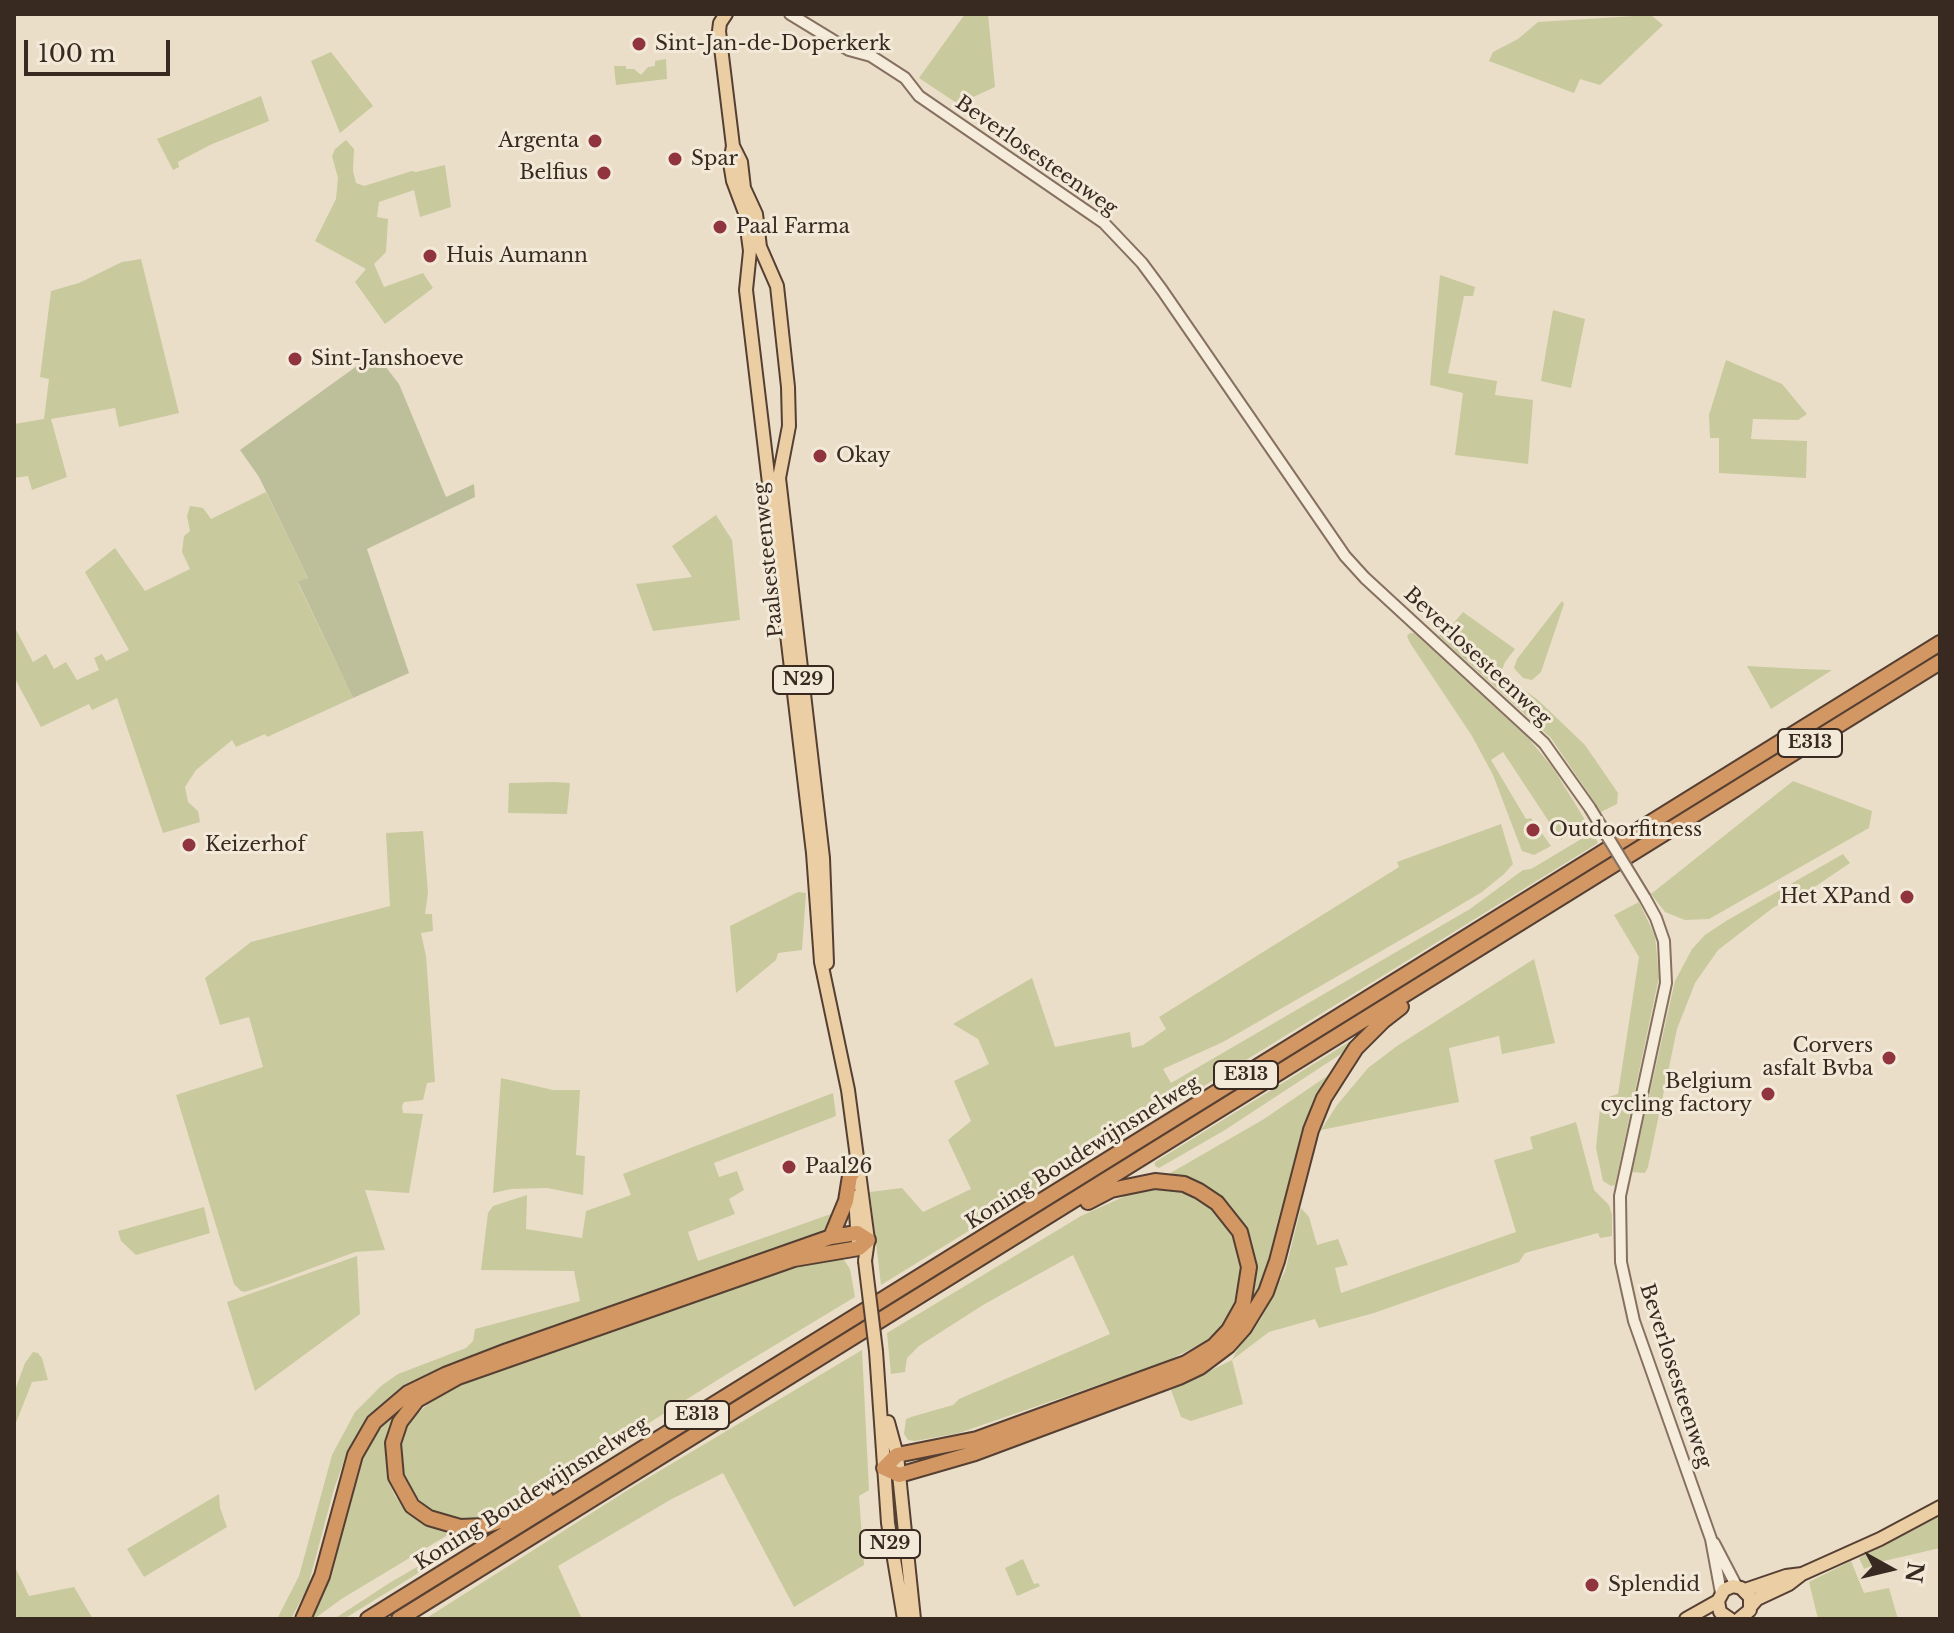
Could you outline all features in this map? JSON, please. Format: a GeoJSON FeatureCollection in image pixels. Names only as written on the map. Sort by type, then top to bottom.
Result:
{"type":"FeatureCollection","features":[{"type":"Feature","properties":{"kind":"highway","name":"Koning Boudewijnsnelweg"},"geometry":{"type":"LineString","coordinates":[[368,1619],[1940,643]]}},
{"type":"Feature","properties":{"kind":"highway","name":"Koning Boudewijnsnelweg"},"geometry":{"type":"LineString","coordinates":[[399,1619],[1940,662]]}},
{"type":"Feature","properties":{"kind":"highway"},"geometry":{"type":"LineString","coordinates":[[1009,1240],[1043,1228],[1111,1190],[1143,1182],[1176,1182],[1207,1196],[1235,1223],[1248,1256],[1249,1279],[1237,1317],[1221,1339],[1186,1363],[977,1439],[897,1455],[884,1468],[899,1475],[975,1453],[1179,1377],[1228,1346],[1244,1328],[1266,1292],[1311,1130],[1324,1098],[1356,1048],[1404,1005],[1413,989]]}},
{"type":"Feature","properties":{"kind":"highway"},"geometry":{"type":"LineString","coordinates":[[831,1237],[846,1201],[850,1176],[857,1170]]}},
{"type":"Feature","properties":{"kind":"highway"},"geometry":{"type":"LineString","coordinates":[[303,1619],[322,1576],[355,1455],[374,1422],[408,1393],[507,1351],[831,1237],[862,1245]]}},
{"type":"Feature","properties":{"kind":"highway"},"geometry":{"type":"LineString","coordinates":[[581,1487],[552,1496],[491,1525],[447,1525],[420,1512],[400,1489],[392,1456],[396,1432],[417,1400],[458,1377],[794,1259],[862,1245]]}},
{"type":"Feature","properties":{"kind":"main road","name":"Paalsesteenweg"},"geometry":{"type":"LineString","coordinates":[[726,14],[719,31],[733,146],[730,163],[735,191],[745,213],[750,251],[746,290],[812,839],[821,962],[848,1090],[862,1245],[878,1371],[891,1552],[904,1619]]}},
{"type":"Feature","properties":{"kind":"main road","name":"Paalsesteenweg"},"geometry":{"type":"LineString","coordinates":[[733,146],[741,162],[744,188],[756,214],[760,247],[777,286],[789,426],[779,478],[823,858],[828,945],[825,978]]}},
{"type":"Feature","properties":{"kind":"main road","name":"Paalsesteenweg"},"geometry":{"type":"LineString","coordinates":[[878,1371],[897,1455],[914,1619]]}},
{"type":"Feature","properties":{"kind":"main road"},"geometry":{"type":"LineString","coordinates":[[1746,1614],[1757,1599],[1789,1584],[1802,1574],[1880,1539],[1940,1507]]}},
{"type":"Feature","properties":{"kind":"main road"},"geometry":{"type":"LineString","coordinates":[[1686,1619],[1720,1597],[1728,1588],[1741,1588],[1802,1574]]}},
{"type":"Feature","properties":{"kind":"main road"},"geometry":{"type":"LineString","coordinates":[[1741,1588],[1750,1597],[1746,1614]]}},
{"type":"Feature","properties":{"kind":"main road"},"geometry":{"type":"LineString","coordinates":[[1720,1597],[1721,1618]]}},
{"type":"Feature","properties":{"kind":"street","name":"Beverlosesteenweg"},"geometry":{"type":"LineString","coordinates":[[790,14],[849,50],[871,56],[905,78],[919,96],[1104,223],[1142,263],[1162,290],[1345,556],[1544,743],[1590,808],[1645,898],[1664,941],[1666,983],[1620,1196],[1621,1262],[1634,1321],[1711,1539],[1720,1597]]}},
{"type":"Feature","properties":{"kind":"street","name":"Beverlosesteenweg"},"geometry":{"type":"LineString","coordinates":[[1711,1539],[1741,1588]]}},
{"type":"Feature","properties":{"kind":"green space"},"geometry":{"type":"Polygon","coordinates":[[[965,14],[988,14],[995,87],[958,104],[919,78],[965,14]]]}},
{"type":"Feature","properties":{"kind":"green space"},"geometry":{"type":"Polygon","coordinates":[[[1651,15],[1663,25],[1600,85],[1580,79],[1574,93],[1489,61],[1493,52],[1518,39],[1538,22],[1651,15]]]}},
{"type":"Feature","properties":{"kind":"green space"},"geometry":{"type":"Polygon","coordinates":[[[331,52],[373,106],[340,133],[311,61],[331,52]]]}},
{"type":"Feature","properties":{"kind":"green space"},"geometry":{"type":"Polygon","coordinates":[[[666,59],[667,79],[616,85],[614,66],[626,66],[626,69],[634,69],[641,75],[648,67],[655,66],[655,61],[666,59]]]}},
{"type":"Feature","properties":{"kind":"green space"},"geometry":{"type":"Polygon","coordinates":[[[261,96],[269,121],[210,145],[178,162],[179,167],[173,170],[157,139],[261,96]]]}},
{"type":"Feature","properties":{"kind":"green space"},"geometry":{"type":"Polygon","coordinates":[[[346,140],[354,149],[356,183],[364,186],[412,171],[445,165],[451,207],[420,217],[414,190],[379,202],[377,217],[388,219],[386,252],[374,264],[384,287],[423,273],[433,288],[385,324],[355,282],[366,269],[315,241],[336,199],[338,178],[332,156],[346,140]]]}},
{"type":"Feature","properties":{"kind":"green space"},"geometry":{"type":"Polygon","coordinates":[[[141,259],[179,413],[119,427],[115,408],[51,419],[67,477],[32,490],[28,476],[14,478],[14,424],[44,419],[49,379],[40,377],[51,291],[79,283],[122,262],[141,259]]]}},
{"type":"Feature","properties":{"kind":"green space"},"geometry":{"type":"Polygon","coordinates":[[[1440,275],[1475,287],[1473,296],[1464,296],[1448,373],[1497,381],[1495,395],[1533,400],[1528,464],[1455,455],[1463,393],[1430,385],[1440,275]]]}},
{"type":"Feature","properties":{"kind":"green space"},"geometry":{"type":"Polygon","coordinates":[[[1553,310],[1585,319],[1571,388],[1541,381],[1553,310]]]}},
{"type":"Feature","properties":{"kind":"green space"},"geometry":{"type":"Polygon","coordinates":[[[375,353],[399,384],[446,497],[474,484],[475,497],[367,549],[409,673],[353,698],[298,582],[308,578],[259,477],[240,450],[375,353]]]}},
{"type":"Feature","properties":{"kind":"green space"},"geometry":{"type":"Polygon","coordinates":[[[1726,360],[1782,384],[1807,414],[1798,420],[1753,419],[1751,439],[1807,441],[1806,478],[1719,473],[1719,438],[1710,438],[1709,415],[1726,360]]]}},
{"type":"Feature","properties":{"kind":"green space"},"geometry":{"type":"Polygon","coordinates":[[[266,492],[308,578],[298,583],[353,698],[267,737],[265,734],[236,747],[232,740],[196,770],[185,787],[188,802],[198,811],[200,822],[163,833],[117,698],[92,710],[89,704],[41,727],[14,677],[14,626],[33,662],[46,654],[54,669],[66,662],[77,680],[99,670],[94,658],[102,654],[106,661],[129,650],[85,572],[115,548],[145,591],[190,569],[182,552],[184,536],[190,531],[187,516],[190,506],[203,508],[211,519],[266,492]]]}},
{"type":"Feature","properties":{"kind":"green space"},"geometry":{"type":"Polygon","coordinates":[[[716,515],[732,540],[740,620],[653,631],[636,584],[692,577],[672,546],[716,515]]]}},
{"type":"Feature","properties":{"kind":"green space"},"geometry":{"type":"Polygon","coordinates":[[[1562,601],[1564,604],[1541,672],[1532,680],[1523,678],[1514,668],[1517,659],[1562,601]]]}},
{"type":"Feature","properties":{"kind":"green space"},"geometry":{"type":"Polygon","coordinates":[[[1463,612],[1515,649],[1502,670],[1505,676],[1538,700],[1585,745],[1618,793],[1617,804],[1601,812],[1551,738],[1439,636],[1463,612]]]}},
{"type":"Feature","properties":{"kind":"green space"},"geometry":{"type":"Polygon","coordinates":[[[1414,633],[1529,739],[1553,768],[1587,823],[1561,840],[1503,752],[1491,760],[1526,819],[1531,818],[1551,846],[1534,855],[1522,851],[1493,775],[1472,736],[1410,643],[1407,636],[1414,633]]]}},
{"type":"Feature","properties":{"kind":"green space"},"geometry":{"type":"Polygon","coordinates":[[[1747,666],[1802,669],[1832,670],[1771,709],[1747,666]]]}},
{"type":"Feature","properties":{"kind":"green space"},"geometry":{"type":"Polygon","coordinates":[[[1793,781],[1872,811],[1869,828],[1709,919],[1685,920],[1665,912],[1651,894],[1793,781]]]}},
{"type":"Feature","properties":{"kind":"green space"},"geometry":{"type":"Polygon","coordinates":[[[509,783],[570,783],[567,814],[508,813],[509,783]]]}},
{"type":"Feature","properties":{"kind":"green space"},"geometry":{"type":"Polygon","coordinates":[[[1501,824],[1513,864],[1482,892],[1223,1042],[1163,1069],[1171,1083],[1470,909],[1523,870],[1531,869],[1593,832],[1598,843],[881,1285],[870,1192],[902,1188],[923,1212],[971,1189],[948,1140],[971,1121],[954,1081],[989,1064],[978,1039],[953,1024],[1032,978],[1055,1047],[1130,1032],[1132,1048],[1143,1045],[1166,1029],[1159,1017],[1399,867],[1397,862],[1501,824]]]}},
{"type":"Feature","properties":{"kind":"green space"},"geometry":{"type":"Polygon","coordinates":[[[423,831],[428,893],[425,914],[432,914],[433,931],[421,933],[426,956],[435,1082],[427,1083],[423,1100],[404,1102],[402,1106],[403,1113],[423,1114],[409,1193],[365,1190],[385,1250],[355,1252],[272,1283],[241,1291],[234,1284],[176,1095],[263,1067],[249,1017],[220,1025],[205,978],[251,942],[390,906],[386,833],[423,831]]]}},
{"type":"Feature","properties":{"kind":"green space"},"geometry":{"type":"Polygon","coordinates":[[[1843,854],[1850,863],[1810,890],[1774,907],[1718,950],[1695,983],[1677,1029],[1648,1167],[1645,1173],[1632,1172],[1675,981],[1692,949],[1705,935],[1726,921],[1843,854]]]}},
{"type":"Feature","properties":{"kind":"green space"},"geometry":{"type":"Polygon","coordinates":[[[798,892],[806,893],[802,950],[778,953],[776,960],[736,993],[730,926],[798,892]]]}},
{"type":"Feature","properties":{"kind":"green space"},"geometry":{"type":"Polygon","coordinates":[[[1639,902],[1655,936],[1659,977],[1615,1185],[1611,1186],[1603,1181],[1596,1148],[1601,1099],[1618,1094],[1639,957],[1614,915],[1639,902]]]}},
{"type":"Feature","properties":{"kind":"green space"},"geometry":{"type":"Polygon","coordinates":[[[1534,959],[1555,1043],[1502,1054],[1499,1036],[1449,1048],[1459,1102],[1321,1130],[1368,1068],[1397,1046],[1534,959]]]}},
{"type":"Feature","properties":{"kind":"green space"},"geometry":{"type":"Polygon","coordinates":[[[1349,1042],[1350,1048],[1225,1130],[1159,1168],[1155,1166],[1155,1162],[1349,1042]]]}},
{"type":"Feature","properties":{"kind":"green space"},"geometry":{"type":"Polygon","coordinates":[[[1333,1072],[1272,1261],[1260,1292],[1245,1317],[1253,1285],[1234,1215],[1167,1175],[1264,1119],[1333,1072]]]}},
{"type":"Feature","properties":{"kind":"green space"},"geometry":{"type":"Polygon","coordinates":[[[501,1078],[553,1090],[580,1090],[576,1155],[585,1156],[583,1195],[547,1188],[493,1193],[501,1078]]]}},
{"type":"Feature","properties":{"kind":"green space"},"geometry":{"type":"Polygon","coordinates":[[[833,1093],[836,1116],[714,1163],[719,1177],[737,1171],[744,1190],[729,1199],[735,1214],[688,1232],[698,1261],[831,1214],[828,1229],[816,1236],[469,1357],[405,1385],[372,1414],[358,1432],[334,1489],[308,1586],[291,1619],[277,1619],[299,1576],[332,1455],[355,1412],[398,1374],[466,1348],[473,1341],[475,1329],[580,1301],[574,1271],[481,1270],[488,1213],[493,1206],[527,1195],[526,1229],[582,1238],[586,1211],[631,1195],[623,1174],[833,1093]]]}},
{"type":"Feature","properties":{"kind":"green space"},"geometry":{"type":"Polygon","coordinates":[[[1576,1122],[1594,1190],[1609,1205],[1612,1236],[1600,1238],[1598,1233],[1525,1253],[1519,1262],[1374,1313],[1319,1328],[1315,1319],[1269,1332],[1232,1360],[1260,1320],[1285,1271],[1301,1208],[1309,1217],[1317,1245],[1338,1239],[1348,1265],[1335,1268],[1341,1293],[1516,1232],[1494,1160],[1533,1149],[1530,1137],[1576,1122]]]}},
{"type":"Feature","properties":{"kind":"green space"},"geometry":{"type":"Polygon","coordinates":[[[1156,1189],[1184,1191],[1196,1196],[1209,1204],[1233,1232],[1243,1263],[1238,1296],[1232,1312],[1209,1340],[1165,1362],[959,1433],[908,1440],[904,1434],[906,1419],[953,1405],[959,1399],[1110,1334],[1073,1255],[983,1305],[919,1346],[907,1358],[905,1372],[891,1374],[887,1333],[1081,1216],[1132,1193],[1156,1189]]]}},
{"type":"Feature","properties":{"kind":"green space"},"geometry":{"type":"Polygon","coordinates":[[[204,1207],[210,1233],[136,1255],[121,1241],[118,1231],[204,1207]]]}},
{"type":"Feature","properties":{"kind":"green space"},"geometry":{"type":"Polygon","coordinates":[[[357,1256],[360,1314],[255,1391],[227,1302],[357,1256]]]}},
{"type":"Feature","properties":{"kind":"green space"},"geometry":{"type":"Polygon","coordinates":[[[836,1257],[844,1260],[850,1269],[855,1297],[539,1492],[497,1513],[470,1519],[454,1518],[430,1510],[408,1489],[399,1460],[400,1443],[410,1421],[433,1399],[455,1387],[800,1266],[803,1262],[836,1257]]]}},
{"type":"Feature","properties":{"kind":"green space"},"geometry":{"type":"Polygon","coordinates":[[[862,1350],[869,1490],[859,1496],[864,1565],[794,1607],[723,1473],[670,1500],[558,1566],[582,1619],[425,1619],[631,1488],[862,1350]]]}},
{"type":"Feature","properties":{"kind":"green space"},"geometry":{"type":"Polygon","coordinates":[[[33,1352],[42,1358],[48,1380],[32,1382],[14,1428],[14,1393],[25,1363],[33,1352]]]}},
{"type":"Feature","properties":{"kind":"green space"},"geometry":{"type":"Polygon","coordinates":[[[1232,1360],[1243,1404],[1191,1421],[1181,1417],[1171,1390],[1232,1360]]]}},
{"type":"Feature","properties":{"kind":"green space"},"geometry":{"type":"Polygon","coordinates":[[[400,1405],[404,1406],[388,1432],[385,1449],[388,1480],[395,1496],[410,1514],[451,1533],[314,1619],[309,1619],[361,1456],[371,1437],[400,1405]]]}},
{"type":"Feature","properties":{"kind":"green space"},"geometry":{"type":"Polygon","coordinates":[[[219,1494],[227,1527],[144,1577],[127,1549],[219,1494]]]}},
{"type":"Feature","properties":{"kind":"green space"},"geometry":{"type":"Polygon","coordinates":[[[1940,1516],[1940,1548],[1864,1569],[1859,1558],[1940,1516]]]}},
{"type":"Feature","properties":{"kind":"green space"},"geometry":{"type":"Polygon","coordinates":[[[467,1538],[470,1541],[344,1619],[334,1619],[391,1582],[467,1538]]]}},
{"type":"Feature","properties":{"kind":"green space"},"geometry":{"type":"Polygon","coordinates":[[[1023,1559],[1034,1584],[1040,1586],[1017,1596],[1005,1568],[1023,1559]]]}},
{"type":"Feature","properties":{"kind":"green space"},"geometry":{"type":"Polygon","coordinates":[[[1851,1561],[1864,1593],[1889,1588],[1898,1619],[1818,1619],[1809,1582],[1851,1561]]]}},
{"type":"Feature","properties":{"kind":"green space"},"geometry":{"type":"Polygon","coordinates":[[[14,1565],[29,1596],[74,1587],[93,1619],[18,1619],[14,1612],[14,1565]]]}},
{"type":"Feature","properties":{"kind":"place","name":"Sint-Jan-de-Doperkerk"},"geometry":{"type":"Point","coordinates":[639,44]}},
{"type":"Feature","properties":{"kind":"place","name":"Argenta"},"geometry":{"type":"Point","coordinates":[595,141]}},
{"type":"Feature","properties":{"kind":"place","name":"Spar"},"geometry":{"type":"Point","coordinates":[675,159]}},
{"type":"Feature","properties":{"kind":"place","name":"Belfius"},"geometry":{"type":"Point","coordinates":[604,173]}},
{"type":"Feature","properties":{"kind":"place","name":"Paal Farma"},"geometry":{"type":"Point","coordinates":[720,227]}},
{"type":"Feature","properties":{"kind":"place","name":"Huis Aumann"},"geometry":{"type":"Point","coordinates":[430,256]}},
{"type":"Feature","properties":{"kind":"place","name":"Sint-Janshoeve"},"geometry":{"type":"Point","coordinates":[295,359]}},
{"type":"Feature","properties":{"kind":"place","name":"Okay"},"geometry":{"type":"Point","coordinates":[820,456]}},
{"type":"Feature","properties":{"kind":"place","name":"Outdoorfitness"},"geometry":{"type":"Point","coordinates":[1533,830]}},
{"type":"Feature","properties":{"kind":"place","name":"Keizerhof"},"geometry":{"type":"Point","coordinates":[189,845]}},
{"type":"Feature","properties":{"kind":"place","name":"Het XPand"},"geometry":{"type":"Point","coordinates":[1907,897]}},
{"type":"Feature","properties":{"kind":"place","name":"Corvers asfalt Bvba"},"geometry":{"type":"Point","coordinates":[1889,1058]}},
{"type":"Feature","properties":{"kind":"place","name":"Belgium cycling factory"},"geometry":{"type":"Point","coordinates":[1768,1094]}},
{"type":"Feature","properties":{"kind":"place","name":"Paal26"},"geometry":{"type":"Point","coordinates":[789,1167]}},
{"type":"Feature","properties":{"kind":"place","name":"Splendid"},"geometry":{"type":"Point","coordinates":[1592,1585]}}]}
